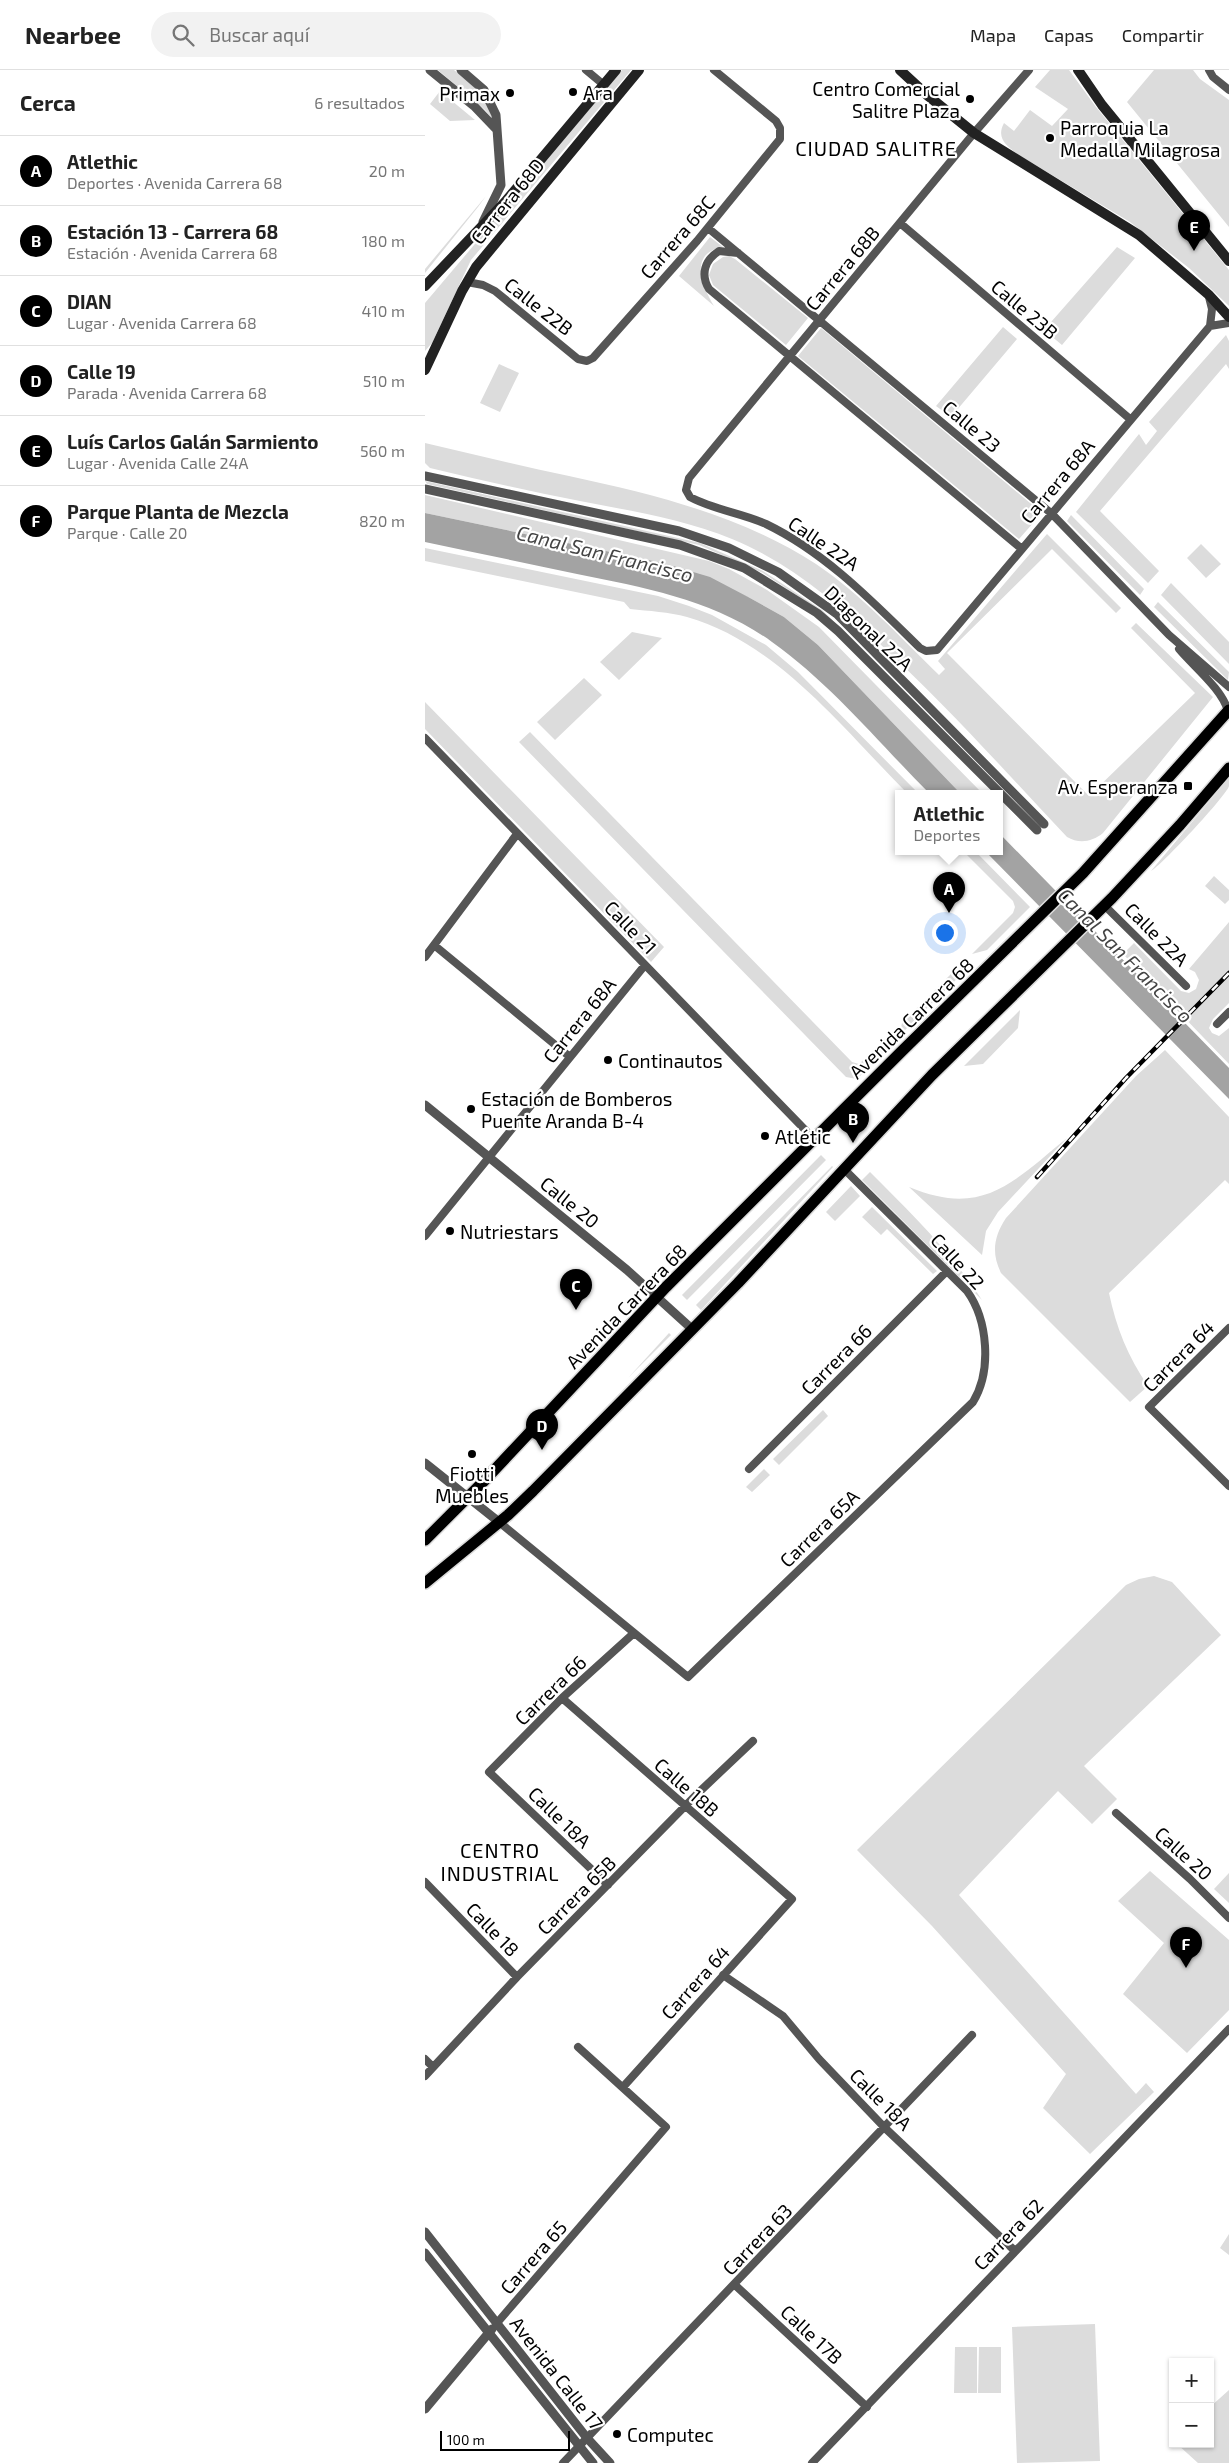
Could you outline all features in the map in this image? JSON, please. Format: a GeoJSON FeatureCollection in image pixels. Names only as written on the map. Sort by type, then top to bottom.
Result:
{"type":"FeatureCollection","features":[{"type":"Feature","properties":{"kind":"main road","name":"Carrera 68D"},"geometry":{"type":"LineString","coordinates":[[425,286],[478,230],[616,70]]}},
{"type":"Feature","properties":{"kind":"main road","name":"Carrera 68D"},"geometry":{"type":"LineString","coordinates":[[425,370],[467,282],[486,254],[639,70]]}},
{"type":"Feature","properties":{"kind":"main road"},"geometry":{"type":"LineString","coordinates":[[900,70],[927,96],[974,134],[1139,234],[1207,294],[1229,317]]}},
{"type":"Feature","properties":{"kind":"main road"},"geometry":{"type":"LineString","coordinates":[[1078,70],[1102,105],[1228,258]]}},
{"type":"Feature","properties":{"kind":"main road"},"geometry":{"type":"LineString","coordinates":[[425,356],[435,351]]}},
{"type":"Feature","properties":{"kind":"main road","name":"Avenida Carrera 68"},"geometry":{"type":"LineString","coordinates":[[425,1540],[657,1297],[1064,892],[1107,847],[1229,710]]}},
{"type":"Feature","properties":{"kind":"main road"},"geometry":{"type":"LineString","coordinates":[[425,1583],[499,1522],[533,1491],[692,1329],[932,1076],[1105,906],[1180,825],[1229,768]]}},
{"type":"Feature","properties":{"kind":"street"},"geometry":{"type":"LineString","coordinates":[[430,70],[474,106],[497,130]]}},
{"type":"Feature","properties":{"kind":"street"},"geometry":{"type":"LineString","coordinates":[[461,70],[489,96],[495,111],[501,185],[496,200],[478,230]]}},
{"type":"Feature","properties":{"kind":"street"},"geometry":{"type":"LineString","coordinates":[[586,70],[603,85]]}},
{"type":"Feature","properties":{"kind":"street","name":"Carrera 68C"},"geometry":{"type":"LineString","coordinates":[[587,361],[593,358],[708,228],[780,139],[780,128],[776,121],[714,70]]}},
{"type":"Feature","properties":{"kind":"street","name":"Carrera 68B"},"geometry":{"type":"LineString","coordinates":[[686,490],[689,478],[1029,70]]}},
{"type":"Feature","properties":{"kind":"street"},"geometry":{"type":"LineString","coordinates":[[1209,70],[1213,77],[1229,90]]}},
{"type":"Feature","properties":{"kind":"street","name":"Calle 23B"},"geometry":{"type":"LineString","coordinates":[[900,223],[1130,419]]}},
{"type":"Feature","properties":{"kind":"street","name":"Calle 23"},"geometry":{"type":"LineString","coordinates":[[708,228],[743,254],[1052,514],[1169,635],[1229,687]]}},
{"type":"Feature","properties":{"kind":"street"},"geometry":{"type":"LineString","coordinates":[[743,254],[730,251],[719,252],[711,256],[705,264],[704,276],[705,284],[709,289],[1022,548]]}},
{"type":"Feature","properties":{"kind":"street","name":"Calle 22B"},"geometry":{"type":"LineString","coordinates":[[467,282],[483,285],[495,291],[578,359],[587,361]]}},
{"type":"Feature","properties":{"kind":"street"},"geometry":{"type":"LineString","coordinates":[[1207,294],[1212,309],[1210,326],[1229,323]]}},
{"type":"Feature","properties":{"kind":"street","name":"Carrera 68A"},"geometry":{"type":"LineString","coordinates":[[926,651],[937,650],[1210,326]]}},
{"type":"Feature","properties":{"kind":"street","name":"Diagonal 22A"},"geometry":{"type":"LineString","coordinates":[[425,476],[679,531],[729,548],[778,572],[817,598],[842,619],[1040,827],[1003,791]]}},
{"type":"Feature","properties":{"kind":"street","name":"Diagonal 22A"},"geometry":{"type":"LineString","coordinates":[[425,489],[671,543],[718,557],[767,580],[798,599],[838,631],[1002,790]]}},
{"type":"Feature","properties":{"kind":"street","name":"Calle 22A"},"geometry":{"type":"LineString","coordinates":[[686,490],[690,498],[698,502],[765,524],[799,542],[857,586],[920,648],[926,651]]}},
{"type":"Feature","properties":{"kind":"street","name":"Calle 23"},"geometry":{"type":"LineString","coordinates":[[1169,635],[1194,667],[1221,694],[1229,710]]}},
{"type":"Feature","properties":{"kind":"street","name":"Calle 21"},"geometry":{"type":"LineString","coordinates":[[425,738],[814,1139]]}},
{"type":"Feature","properties":{"kind":"street"},"geometry":{"type":"LineString","coordinates":[[425,957],[517,834]]}},
{"type":"Feature","properties":{"kind":"street","name":"Calle 22A"},"geometry":{"type":"LineString","coordinates":[[1105,906],[1185,986]]}},
{"type":"Feature","properties":{"kind":"street"},"geometry":{"type":"LineString","coordinates":[[434,946],[570,1057]]}},
{"type":"Feature","properties":{"kind":"street","name":"Carrera 68A"},"geometry":{"type":"LineString","coordinates":[[425,1236],[645,964]]}},
{"type":"Feature","properties":{"kind":"street"},"geometry":{"type":"LineString","coordinates":[[1217,1024],[1229,1012]]}},
{"type":"Feature","properties":{"kind":"street","name":"Calle 20"},"geometry":{"type":"LineString","coordinates":[[425,1105],[657,1297],[692,1329]]}},
{"type":"Feature","properties":{"kind":"street","name":"Calle 22"},"geometry":{"type":"LineString","coordinates":[[844,1169],[947,1271],[975,1302],[981,1324],[985,1371],[981,1390],[973,1402]]}},
{"type":"Feature","properties":{"kind":"street","name":"Carrera 66"},"geometry":{"type":"LineString","coordinates":[[749,1470],[947,1271]]}},
{"type":"Feature","properties":{"kind":"street","name":"Carrera 64"},"geometry":{"type":"LineString","coordinates":[[1229,1328],[1149,1407],[1229,1486]]}},
{"type":"Feature","properties":{"kind":"street","name":"Carrera 65A"},"geometry":{"type":"LineString","coordinates":[[634,1633],[688,1677],[973,1402]]}},
{"type":"Feature","properties":{"kind":"street"},"geometry":{"type":"LineString","coordinates":[[425,1463],[468,1496],[634,1633]]}},
{"type":"Feature","properties":{"kind":"street","name":"Carrera 66"},"geometry":{"type":"LineString","coordinates":[[489,1772],[562,1698],[634,1633]]}},
{"type":"Feature","properties":{"kind":"street","name":"Calle 18B"},"geometry":{"type":"LineString","coordinates":[[562,1698],[792,1898]]}},
{"type":"Feature","properties":{"kind":"street","name":"Carrera 65B"},"geometry":{"type":"LineString","coordinates":[[425,2076],[517,1977],[685,1806],[753,1741]]}},
{"type":"Feature","properties":{"kind":"street","name":"Calle 18A"},"geometry":{"type":"LineString","coordinates":[[489,1772],[608,1885]]}},
{"type":"Feature","properties":{"kind":"street","name":"Calle 20"},"geometry":{"type":"LineString","coordinates":[[1116,1814],[1194,1883],[1229,1918]]}},
{"type":"Feature","properties":{"kind":"street","name":"Calle 18"},"geometry":{"type":"LineString","coordinates":[[425,1882],[517,1977]]}},
{"type":"Feature","properties":{"kind":"street","name":"Carrera 64"},"geometry":{"type":"LineString","coordinates":[[623,2087],[792,1898]]}},
{"type":"Feature","properties":{"kind":"street","name":"Calle 18A"},"geometry":{"type":"LineString","coordinates":[[723,1975],[783,2016],[819,2060],[885,2128],[1014,2250]]}},
{"type":"Feature","properties":{"kind":"street","name":"Carrera 62"},"geometry":{"type":"LineString","coordinates":[[812,2463],[1014,2250],[1229,2029]]}},
{"type":"Feature","properties":{"kind":"street","name":"Carrera 63"},"geometry":{"type":"LineString","coordinates":[[563,2463],[972,2035]]}},
{"type":"Feature","properties":{"kind":"street"},"geometry":{"type":"LineString","coordinates":[[578,2047],[623,2087]]}},
{"type":"Feature","properties":{"kind":"street"},"geometry":{"type":"LineString","coordinates":[[425,2059],[433,2067]]}},
{"type":"Feature","properties":{"kind":"street","name":"Carrera 65"},"geometry":{"type":"LineString","coordinates":[[425,2409],[666,2127],[623,2087]]}},
{"type":"Feature","properties":{"kind":"street","name":"Avenida Calle 17"},"geometry":{"type":"LineString","coordinates":[[425,2232],[587,2438],[610,2463]]}},
{"type":"Feature","properties":{"kind":"street","name":"Avenida Calle 17"},"geometry":{"type":"LineString","coordinates":[[425,2253],[593,2463]]}},
{"type":"Feature","properties":{"kind":"street","name":"Calle 17B"},"geometry":{"type":"LineString","coordinates":[[735,2285],[867,2407]]}},
{"type":"Feature","properties":{"kind":"shaded area"},"geometry":{"type":"Polygon","coordinates":[[[438,70],[454,70],[479,92],[494,121],[485,110],[438,70]]]}},
{"type":"Feature","properties":{"kind":"shaded area"},"geometry":{"type":"Polygon","coordinates":[[[622,70],[631,70],[471,260],[432,343],[425,351],[425,303],[622,70]]]}},
{"type":"Feature","properties":{"kind":"shaded area"},"geometry":{"type":"Polygon","coordinates":[[[1050,70],[1069,70],[1096,107],[1229,270],[1229,306],[1189,268],[1130,222],[1017,154],[1003,141],[1001,133],[1004,123],[1014,131],[1030,110],[1052,126],[1068,109],[1035,87],[1050,70]]]}},
{"type":"Feature","properties":{"kind":"shaded area"},"geometry":{"type":"Polygon","coordinates":[[[1154,70],[1193,70],[1200,79],[1229,100],[1229,227],[1127,102],[1154,70]]]}},
{"type":"Feature","properties":{"kind":"shaded area"},"geometry":{"type":"Polygon","coordinates":[[[440,91],[475,120],[450,121],[430,104],[440,91]]]}},
{"type":"Feature","properties":{"kind":"shaded area"},"geometry":{"type":"Polygon","coordinates":[[[486,196],[478,207],[425,273],[425,269],[486,196]]]}},
{"type":"Feature","properties":{"kind":"shaded area"},"geometry":{"type":"Polygon","coordinates":[[[710,237],[723,247],[712,250],[705,256],[702,263],[702,280],[714,306],[679,276],[710,237]]]}},
{"type":"Feature","properties":{"kind":"shaded area"},"geometry":{"type":"Polygon","coordinates":[[[1117,247],[1135,258],[1062,345],[1044,330],[1117,247]]]}},
{"type":"Feature","properties":{"kind":"shaded area"},"geometry":{"type":"Polygon","coordinates":[[[729,256],[808,318],[786,345],[713,285],[709,275],[713,264],[723,257],[729,256]]]}},
{"type":"Feature","properties":{"kind":"shaded area"},"geometry":{"type":"Polygon","coordinates":[[[1003,327],[1017,339],[951,417],[936,406],[1003,327]]]}},
{"type":"Feature","properties":{"kind":"shaded area"},"geometry":{"type":"Polygon","coordinates":[[[821,328],[1042,513],[1019,539],[798,356],[821,328]]]}},
{"type":"Feature","properties":{"kind":"shaded area"},"geometry":{"type":"Polygon","coordinates":[[[1226,335],[1229,341],[1229,369],[1226,364],[1100,511],[1159,571],[1148,583],[1076,512],[1139,434],[1146,445],[1157,431],[1149,422],[1226,335]]]}},
{"type":"Feature","properties":{"kind":"shaded area"},"geometry":{"type":"Polygon","coordinates":[[[499,364],[519,373],[500,412],[480,403],[499,364]]]}},
{"type":"Feature","properties":{"kind":"shaded area"},"geometry":{"type":"Polygon","coordinates":[[[425,443],[665,499],[758,532],[816,564],[833,576],[880,617],[939,675],[945,669],[938,661],[1047,534],[1121,608],[1116,613],[1052,549],[947,653],[1089,796],[1195,693],[1131,628],[1136,623],[1213,697],[1103,833],[1085,841],[1076,841],[1067,837],[952,715],[880,644],[829,599],[773,560],[732,539],[695,526],[430,468],[425,463],[425,443]]]}},
{"type":"Feature","properties":{"kind":"shaded area"},"geometry":{"type":"Polygon","coordinates":[[[425,481],[700,543],[763,571],[822,610],[1039,825],[822,612],[763,573],[699,545],[427,484],[425,481]]]}},
{"type":"Feature","properties":{"kind":"shaded area"},"geometry":{"type":"Polygon","coordinates":[[[425,495],[709,561],[729,569],[767,590],[819,627],[979,790],[957,790],[818,645],[784,617],[750,598],[663,563],[425,513],[425,495]]]}},
{"type":"Feature","properties":{"kind":"shaded area"},"geometry":{"type":"Polygon","coordinates":[[[1071,515],[1144,589],[1140,595],[1067,521],[1071,515]]]}},
{"type":"Feature","properties":{"kind":"shaded area"},"geometry":{"type":"Polygon","coordinates":[[[1201,544],[1221,564],[1206,578],[1187,558],[1201,544]]]}},
{"type":"Feature","properties":{"kind":"shaded area"},"geometry":{"type":"Polygon","coordinates":[[[425,548],[658,596],[712,615],[766,645],[798,672],[915,790],[904,790],[834,716],[780,667],[751,646],[720,629],[680,615],[630,609],[624,602],[425,561],[425,548]]]}},
{"type":"Feature","properties":{"kind":"shaded area"},"geometry":{"type":"Polygon","coordinates":[[[1171,583],[1229,642],[1229,664],[1161,595],[1171,583]]]}},
{"type":"Feature","properties":{"kind":"shaded area"},"geometry":{"type":"Polygon","coordinates":[[[1158,602],[1229,672],[1228,680],[1154,607],[1158,602]]]}},
{"type":"Feature","properties":{"kind":"shaded area"},"geometry":{"type":"Polygon","coordinates":[[[632,632],[662,638],[619,680],[600,662],[632,632]]]}},
{"type":"Feature","properties":{"kind":"shaded area"},"geometry":{"type":"Polygon","coordinates":[[[584,678],[602,695],[555,740],[537,722],[584,678]]]}},
{"type":"Feature","properties":{"kind":"shaded area"},"geometry":{"type":"Polygon","coordinates":[[[425,702],[664,947],[651,962],[425,729],[425,702]]]}},
{"type":"Feature","properties":{"kind":"shaded area"},"geometry":{"type":"Polygon","coordinates":[[[530,732],[852,1062],[859,1064],[888,1036],[886,1050],[857,1079],[846,1077],[519,742],[530,732]]]}},
{"type":"Feature","properties":{"kind":"shaded area"},"geometry":{"type":"Polygon","coordinates":[[[1229,778],[1229,786],[1217,803],[1179,845],[1151,871],[1229,778]]]}},
{"type":"Feature","properties":{"kind":"shaded area"},"geometry":{"type":"Polygon","coordinates":[[[967,855],[979,855],[1030,907],[987,950],[972,954],[1013,913],[1015,907],[1013,901],[967,855]]]}},
{"type":"Feature","properties":{"kind":"shaded area"},"geometry":{"type":"Polygon","coordinates":[[[1214,876],[1229,890],[1229,900],[1225,904],[1205,886],[1214,876]]]}},
{"type":"Feature","properties":{"kind":"shaded area"},"geometry":{"type":"Polygon","coordinates":[[[1229,922],[1229,1003],[1213,1019],[1209,1028],[1212,1033],[1219,1036],[1229,1028],[1229,1064],[1123,954],[1134,943],[1181,991],[1189,993],[1196,989],[1199,980],[1195,972],[1189,969],[1229,922]]]}},
{"type":"Feature","properties":{"kind":"shaded area"},"geometry":{"type":"Polygon","coordinates":[[[973,963],[899,1036],[902,1023],[956,969],[973,963]]]}},
{"type":"Feature","properties":{"kind":"shaded area"},"geometry":{"type":"Polygon","coordinates":[[[1020,1010],[1018,1028],[983,1064],[964,1066],[1020,1010]]]}},
{"type":"Feature","properties":{"kind":"shaded area"},"geometry":{"type":"Polygon","coordinates":[[[1165,1050],[1229,1117],[1229,1184],[1225,1180],[1109,1293],[1115,1318],[1124,1341],[1134,1364],[1148,1386],[1130,1402],[1001,1273],[996,1258],[995,1245],[999,1231],[1006,1218],[1136,1076],[1165,1050]]]}},
{"type":"Feature","properties":{"kind":"shaded area"},"geometry":{"type":"Polygon","coordinates":[[[1067,1138],[998,1212],[986,1231],[982,1255],[909,1187],[935,1196],[957,1199],[977,1197],[995,1191],[1013,1181],[1067,1138]]]}},
{"type":"Feature","properties":{"kind":"shaded area"},"geometry":{"type":"Polygon","coordinates":[[[821,1155],[826,1160],[687,1300],[682,1295],[821,1155]]]}},
{"type":"Feature","properties":{"kind":"shaded area"},"geometry":{"type":"Polygon","coordinates":[[[833,1167],[701,1310],[696,1305],[833,1167]]]}},
{"type":"Feature","properties":{"kind":"shaded area"},"geometry":{"type":"Polygon","coordinates":[[[870,1172],[957,1265],[982,1300],[862,1180],[870,1172]]]}},
{"type":"Feature","properties":{"kind":"shaded area"},"geometry":{"type":"Polygon","coordinates":[[[851,1186],[860,1196],[835,1221],[826,1212],[851,1186]]]}},
{"type":"Feature","properties":{"kind":"shaded area"},"geometry":{"type":"Polygon","coordinates":[[[872,1207],[937,1271],[933,1274],[887,1229],[881,1235],[862,1217],[872,1207]]]}},
{"type":"Feature","properties":{"kind":"shaded area"},"geometry":{"type":"Polygon","coordinates":[[[669,1333],[671,1335],[628,1378],[669,1333]]]}},
{"type":"Feature","properties":{"kind":"shaded area"},"geometry":{"type":"Polygon","coordinates":[[[823,1410],[828,1416],[779,1465],[773,1459],[823,1410]]]}},
{"type":"Feature","properties":{"kind":"shaded area"},"geometry":{"type":"Polygon","coordinates":[[[764,1469],[770,1475],[752,1492],[746,1487],[764,1469]]]}},
{"type":"Feature","properties":{"kind":"shaded area"},"geometry":{"type":"Polygon","coordinates":[[[1154,1576],[1172,1582],[1221,1635],[1084,1766],[1117,1799],[1092,1824],[1058,1791],[959,1895],[1136,2094],[1146,2083],[1154,2092],[1090,2154],[1043,2108],[1066,2074],[932,1926],[857,1850],[1126,1585],[1139,1579],[1154,1576]]]}},
{"type":"Feature","properties":{"kind":"shaded area"},"geometry":{"type":"Polygon","coordinates":[[[1150,1871],[1229,1940],[1229,2010],[1187,2053],[1123,1994],[1164,1943],[1118,1901],[1150,1871]]]}},
{"type":"Feature","properties":{"kind":"shaded area"},"geometry":{"type":"Polygon","coordinates":[[[1229,1873],[1229,1903],[1214,1889],[1229,1873]]]}},
{"type":"Feature","properties":{"kind":"shaded area"},"geometry":{"type":"Polygon","coordinates":[[[1229,2234],[1229,2255],[1220,2248],[1229,2234]]]}},
{"type":"Feature","properties":{"kind":"shaded area"},"geometry":{"type":"Polygon","coordinates":[[[1095,2324],[1100,2461],[1017,2463],[1012,2327],[1095,2324]]]}},
{"type":"Feature","properties":{"kind":"shaded area"},"geometry":{"type":"Polygon","coordinates":[[[955,2347],[977,2347],[977,2393],[954,2393],[955,2347]]]}},
{"type":"Feature","properties":{"kind":"shaded area"},"geometry":{"type":"Polygon","coordinates":[[[979,2347],[1001,2347],[1001,2393],[978,2393],[979,2347]]]}},
{"type":"Feature","properties":{"kind":"shaded area"},"geometry":{"type":"Polygon","coordinates":[[[1229,2390],[1229,2463],[1198,2463],[1181,2448],[1214,2448],[1214,2403],[1229,2390]]]}},
{"type":"Feature","properties":{"kind":"water","name":"Canal San Francisco"},"geometry":{"type":"Polygon","coordinates":[[[425,513],[663,563],[710,577],[784,617],[818,645],[957,790],[926,790],[834,695],[794,658],[750,628],[727,616],[679,597],[425,542],[425,513]]]}},
{"type":"Feature","properties":{"kind":"water"},"geometry":{"type":"Polygon","coordinates":[[[1003,837],[1229,1068],[1229,1099],[989,855],[1003,855],[1003,837]]]}},
{"type":"Feature","properties":{"kind":"railway"},"geometry":{"type":"LineString","coordinates":[[1037,1177],[1126,1078],[1229,973]]}},
{"type":"Feature","properties":{"kind":"place","name":"Ara"},"geometry":{"type":"Point","coordinates":[573,92]}},
{"type":"Feature","properties":{"kind":"place","name":"Primax"},"geometry":{"type":"Point","coordinates":[510,93]}},
{"type":"Feature","properties":{"kind":"place","name":"Centro Comercial Salitre Plaza"},"geometry":{"type":"Point","coordinates":[970,99]}},
{"type":"Feature","properties":{"kind":"place","name":"Parroquia La Medalla Milagrosa"},"geometry":{"type":"Point","coordinates":[1050,138]}},
{"type":"Feature","properties":{"kind":"place","name":"Luís Carlos Galán Sarmiento"},"geometry":{"type":"Point","coordinates":[1194,251]}},
{"type":"Feature","properties":{"kind":"place","name":"Av. Esperanza"},"geometry":{"type":"Point","coordinates":[1188,786]}},
{"type":"Feature","properties":{"kind":"place","name":"Atlethic"},"geometry":{"type":"Point","coordinates":[949,913]}},
{"type":"Feature","properties":{"kind":"place","name":"Continautos"},"geometry":{"type":"Point","coordinates":[608,1060]}},
{"type":"Feature","properties":{"kind":"place","name":"Estación de Bomberos Puente Aranda B-4"},"geometry":{"type":"Point","coordinates":[471,1109]}},
{"type":"Feature","properties":{"kind":"place","name":"Atlétic"},"geometry":{"type":"Point","coordinates":[765,1136]}},
{"type":"Feature","properties":{"kind":"place","name":"Estación 13 - Carrera 68"},"geometry":{"type":"Point","coordinates":[853,1143]}},
{"type":"Feature","properties":{"kind":"place","name":"Nutriestars"},"geometry":{"type":"Point","coordinates":[450,1231]}},
{"type":"Feature","properties":{"kind":"place","name":"DIAN"},"geometry":{"type":"Point","coordinates":[576,1310]}},
{"type":"Feature","properties":{"kind":"place","name":"Calle 19"},"geometry":{"type":"Point","coordinates":[542,1450]}},
{"type":"Feature","properties":{"kind":"place","name":"Fiotti Muebles"},"geometry":{"type":"Point","coordinates":[472,1454]}},
{"type":"Feature","properties":{"kind":"place","name":"Parque Planta de Mezcla"},"geometry":{"type":"Point","coordinates":[1186,1968]}},
{"type":"Feature","properties":{"kind":"place","name":"Computec"},"geometry":{"type":"Point","coordinates":[617,2434]}},
{"type":"Feature","properties":{"kind":"district","name":"CIUDAD SALITRE"},"geometry":{"type":"Point","coordinates":[876,148]}},
{"type":"Feature","properties":{"kind":"district","name":"CENTRO INDUSTRIAL"},"geometry":{"type":"Point","coordinates":[500,1862]}}]}
